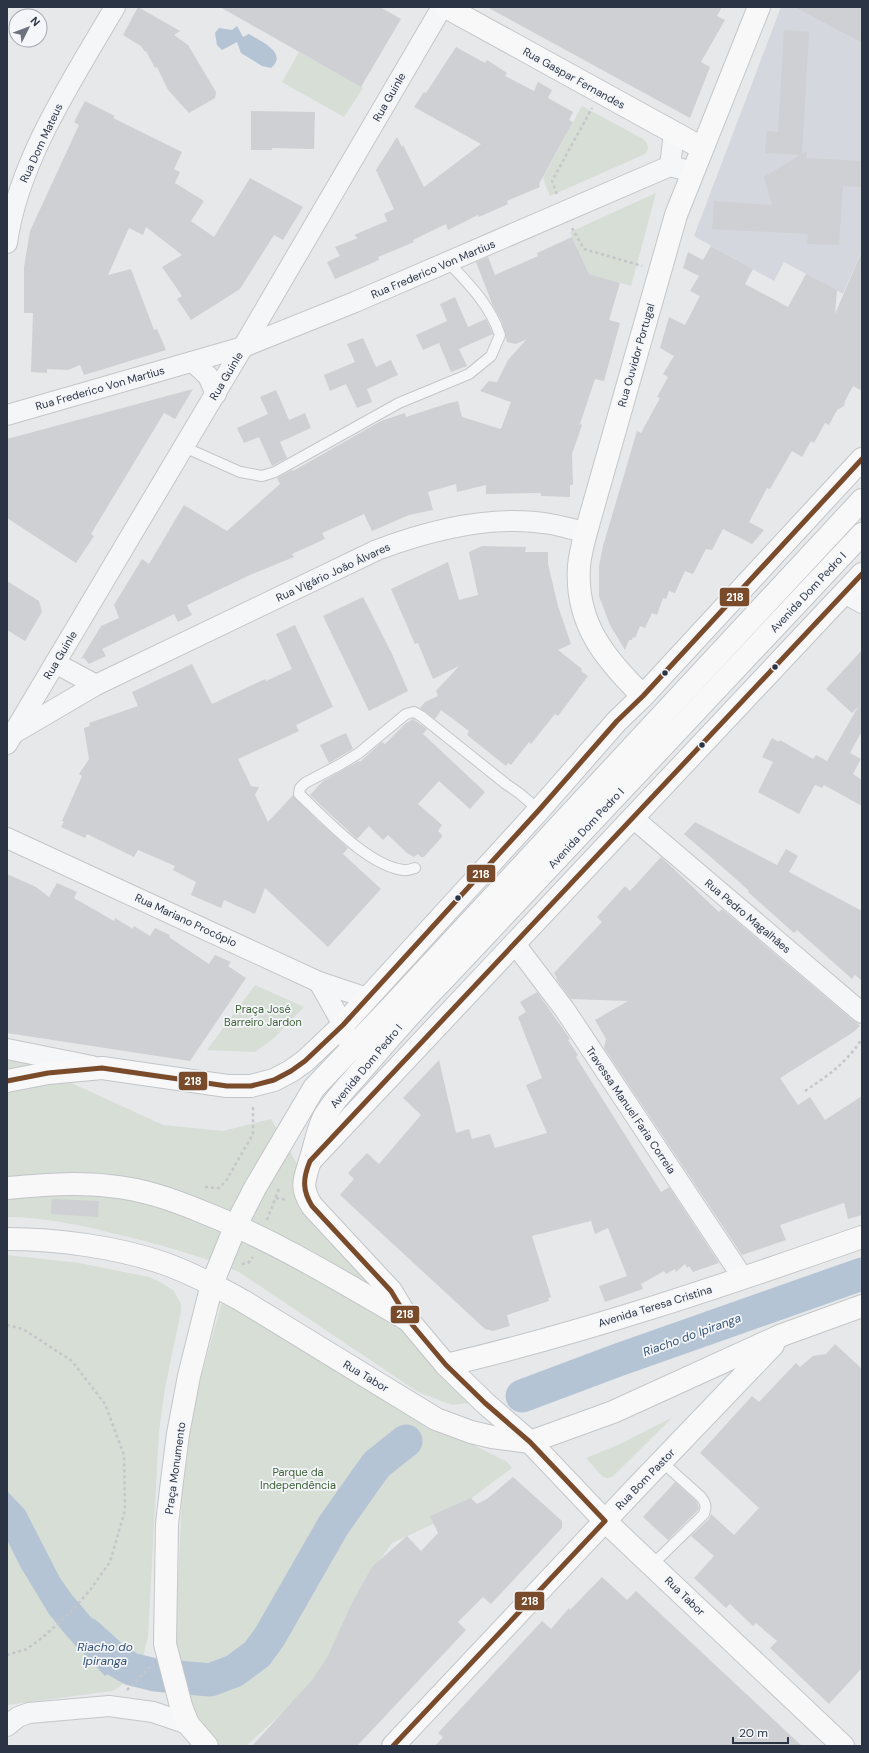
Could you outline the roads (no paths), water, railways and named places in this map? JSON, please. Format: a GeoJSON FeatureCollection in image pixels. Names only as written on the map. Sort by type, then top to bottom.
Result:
{"type":"FeatureCollection","features":[{"type":"Feature","properties":{"kind":"main road","name":"Rua Gaspar Fernandes"},"geometry":{"type":"LineString","coordinates":[[446,7],[702,148]]}},
{"type":"Feature","properties":{"kind":"main road","name":"Rua Ouvidor Portugal"},"geometry":{"type":"LineString","coordinates":[[643,696],[624,678],[599,648],[588,627],[580,594],[579,566],[586,532],[676,215],[759,7]]}},
{"type":"Feature","properties":{"kind":"main road"},"geometry":{"type":"LineString","coordinates":[[7,1081],[48,1073],[102,1068],[227,1086],[251,1086],[274,1080],[291,1071],[309,1057],[343,1025],[617,721],[643,696],[862,459]]}},
{"type":"Feature","properties":{"kind":"main road","name":"Avenida Dom Pedro I"},"geometry":{"type":"LineString","coordinates":[[310,1161],[316,1138],[324,1117],[400,1011],[862,500]]}},
{"type":"Feature","properties":{"kind":"main road","name":"Avenida Dom Pedro I"},"geometry":{"type":"LineString","coordinates":[[236,1225],[262,1174],[314,1088],[351,1049],[442,981],[862,534]]}},
{"type":"Feature","properties":{"kind":"main road","name":"Avenida Dom Pedro I"},"geometry":{"type":"LineString","coordinates":[[310,1161],[633,818],[853,598],[862,574]]}},
{"type":"Feature","properties":{"kind":"main road"},"geometry":{"type":"LineString","coordinates":[[367,998],[400,1011],[442,1021]]}},
{"type":"Feature","properties":{"kind":"main road","name":"Rua Tabor"},"geometry":{"type":"LineString","coordinates":[[310,1161],[305,1174],[304,1194],[312,1206],[391,1291],[409,1321],[446,1366],[530,1442],[605,1521],[843,1746]]}},
{"type":"Feature","properties":{"kind":"main road"},"geometry":{"type":"LineString","coordinates":[[7,1188],[60,1183],[111,1186],[166,1197],[236,1225]]}},
{"type":"Feature","properties":{"kind":"main road","name":"Rua Tabor"},"geometry":{"type":"LineString","coordinates":[[236,1225],[296,1255],[409,1321]]}},
{"type":"Feature","properties":{"kind":"main road","name":"Praça Monumento"},"geometry":{"type":"LineString","coordinates":[[185,1715],[159,1661],[165,1644],[167,1532],[172,1481],[178,1434],[189,1376],[212,1284],[236,1225]]}},
{"type":"Feature","properties":{"kind":"main road","name":"Avenida Teresa Cristina"},"geometry":{"type":"LineString","coordinates":[[446,1366],[516,1349],[668,1303],[862,1237]]}},
{"type":"Feature","properties":{"kind":"main road"},"geometry":{"type":"LineString","coordinates":[[7,1239],[103,1247],[164,1264],[212,1284]]}},
{"type":"Feature","properties":{"kind":"main road","name":"Rua Tabor"},"geometry":{"type":"LineString","coordinates":[[212,1284],[436,1419],[478,1434],[530,1442]]}},
{"type":"Feature","properties":{"kind":"main road"},"geometry":{"type":"LineString","coordinates":[[530,1442],[613,1412],[782,1335],[860,1309]]}},
{"type":"Feature","properties":{"kind":"main road","name":"Rua Bom Pastor"},"geometry":{"type":"LineString","coordinates":[[393,1746],[661,1461],[782,1335]]}},
{"type":"Feature","properties":{"kind":"main road"},"geometry":{"type":"LineString","coordinates":[[185,1715],[207,1746]]}},
{"type":"Feature","properties":{"kind":"street","name":"Rua Dom Mateus"},"geometry":{"type":"LineString","coordinates":[[7,242],[10,225],[22,184],[52,115],[115,7]]}},
{"type":"Feature","properties":{"kind":"street","name":"Rua Guinle"},"geometry":{"type":"LineString","coordinates":[[10,739],[244,348],[442,7]]}},
{"type":"Feature","properties":{"kind":"street"},"geometry":{"type":"LineString","coordinates":[[674,133],[670,166],[693,172]]}},
{"type":"Feature","properties":{"kind":"street","name":"Rua Frederico Von Martius"},"geometry":{"type":"LineString","coordinates":[[7,415],[244,348],[355,302],[670,166]]}},
{"type":"Feature","properties":{"kind":"street"},"geometry":{"type":"LineString","coordinates":[[193,362],[208,376],[216,394]]}},
{"type":"Feature","properties":{"kind":"street","name":"Rua Vigário João Álvares"},"geometry":{"type":"LineString","coordinates":[[10,739],[96,685],[377,550],[407,539],[438,530],[478,524],[517,521],[549,524],[586,532]]}},
{"type":"Feature","properties":{"kind":"street"},"geometry":{"type":"LineString","coordinates":[[55,663],[96,685]]}},
{"type":"Feature","properties":{"kind":"street","name":"Rua Pedro Magalhães"},"geometry":{"type":"LineString","coordinates":[[633,818],[862,1013]]}},
{"type":"Feature","properties":{"kind":"street","name":"Rua Mariano Procópio"},"geometry":{"type":"LineString","coordinates":[[7,838],[319,982],[367,998]]}},
{"type":"Feature","properties":{"kind":"street","name":"Travessa Manuel Faria Correia"},"geometry":{"type":"LineString","coordinates":[[515,944],[565,1010],[743,1278]]}},
{"type":"Feature","properties":{"kind":"street"},"geometry":{"type":"LineString","coordinates":[[319,982],[343,1025],[351,1049]]}},
{"type":"Feature","properties":{"kind":"street"},"geometry":{"type":"LineString","coordinates":[[7,1049],[102,1068]]}},
{"type":"Feature","properties":{"kind":"street"},"geometry":{"type":"LineString","coordinates":[[7,1726],[18,1717],[29,1713],[109,1706],[185,1715]]}},
{"type":"Feature","properties":{"kind":"lane"},"geometry":{"type":"LineString","coordinates":[[184,447],[240,472],[262,476],[275,472],[400,403],[469,374],[491,356],[500,335],[496,322],[480,296],[448,262]]}},
{"type":"Feature","properties":{"kind":"lane"},"geometry":{"type":"LineString","coordinates":[[415,868],[404,871],[381,862],[361,850],[300,794],[300,788],[305,783],[359,753],[406,714],[414,712],[421,716],[519,793],[538,810]]}},
{"type":"Feature","properties":{"kind":"lane"},"geometry":{"type":"LineString","coordinates":[[652,1565],[704,1514],[706,1508],[705,1502],[701,1497],[661,1461]]}},
{"type":"Feature","properties":{"kind":"water"},"geometry":{"type":"Polygon","coordinates":[[[237,26],[243,37],[249,34],[266,44],[275,52],[277,57],[276,63],[271,68],[262,66],[241,53],[237,42],[222,50],[217,45],[215,33],[219,28],[232,30],[237,26]]]}},
{"type":"Feature","properties":{"kind":"water","name":"Riacho do Ipiranga"},"geometry":{"type":"Polygon","coordinates":[[[7,1491],[25,1510],[60,1578],[72,1595],[95,1622],[131,1656],[105,1676],[65,1634],[49,1614],[20,1566],[7,1540],[7,1491]]]}},
{"type":"Feature","properties":{"kind":"waterway","name":"Riacho do Ipiranga"},"geometry":{"type":"LineString","coordinates":[[522,1396],[618,1360],[862,1274]]}},
{"type":"Feature","properties":{"kind":"waterway","name":"Riacho do Ipiranga"},"geometry":{"type":"LineString","coordinates":[[87,1634],[117,1661],[131,1669],[155,1675],[210,1680],[234,1671],[257,1654],[270,1636],[333,1526],[377,1464],[406,1441]]}},
{"type":"Feature","properties":{"kind":"park label","name":"Praça José Barreiro Jardon"},"geometry":{"type":"Point","coordinates":[263,1015]}},
{"type":"Feature","properties":{"kind":"park label","name":"Parque da Independência"},"geometry":{"type":"Point","coordinates":[298,1478]}}]}
